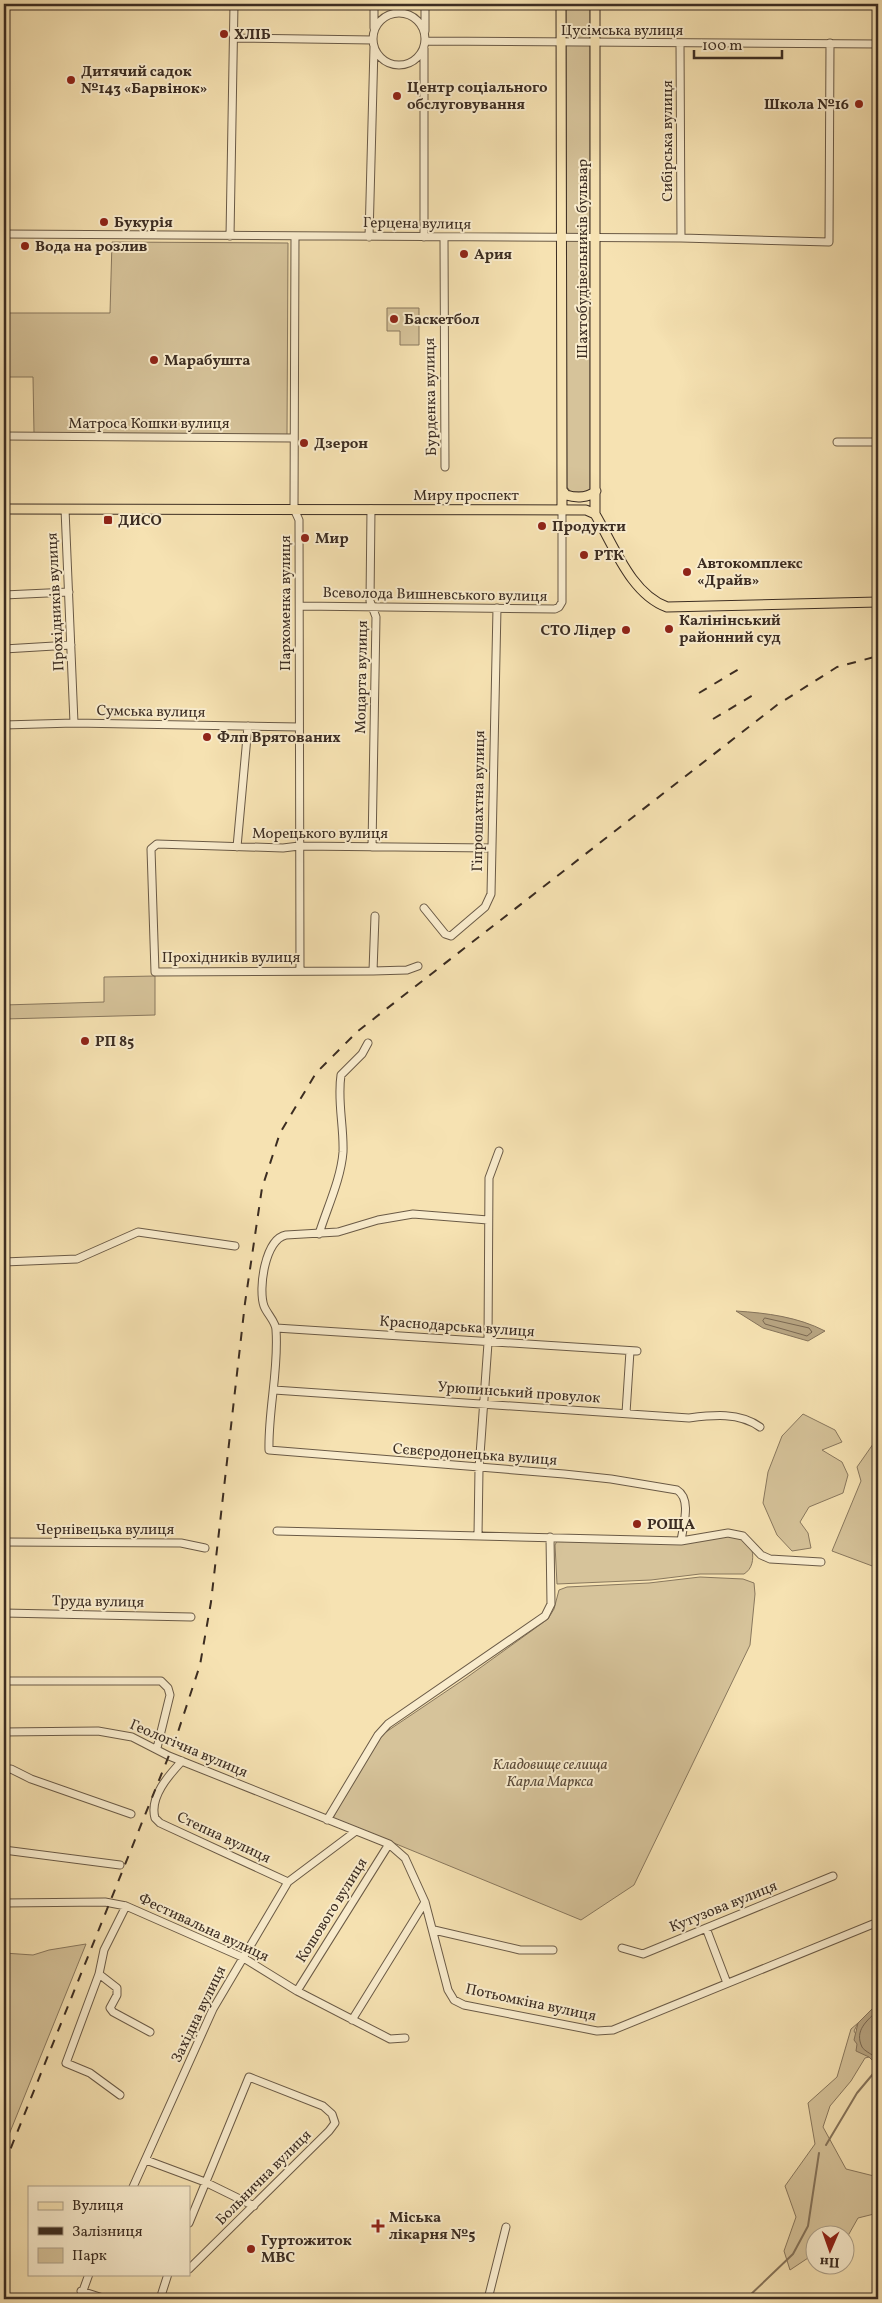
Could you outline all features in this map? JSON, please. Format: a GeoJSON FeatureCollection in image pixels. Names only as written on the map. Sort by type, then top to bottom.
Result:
{"type":"FeatureCollection","features":[{"type":"Feature","properties":{"kind":"main road","name":"Шахтобудівельників бульвар"},"geometry":{"type":"LineString","coordinates":[[561,4],[562,509]]}},
{"type":"Feature","properties":{"kind":"main road","name":"Шахтобудівельників бульвар"},"geometry":{"type":"LineString","coordinates":[[595,4],[595,514]]}},
{"type":"Feature","properties":{"kind":"main road"},"geometry":{"type":"LineString","coordinates":[[562,490],[566,495],[584,497],[596,491]]}},
{"type":"Feature","properties":{"kind":"main road","name":"Миру проспект"},"geometry":{"type":"LineString","coordinates":[[4,509],[562,509],[586,510],[595,514]]}},
{"type":"Feature","properties":{"kind":"main road"},"geometry":{"type":"LineString","coordinates":[[595,514],[632,578],[655,603],[667,607],[878,602]]}},
{"type":"Feature","properties":{"kind":"street"},"geometry":{"type":"LineString","coordinates":[[230,236],[234,4]]}},
{"type":"Feature","properties":{"kind":"street"},"geometry":{"type":"LineString","coordinates":[[369,237],[374,4]]}},
{"type":"Feature","properties":{"kind":"street"},"geometry":{"type":"LineString","coordinates":[[424,237],[425,4]]}},
{"type":"Feature","properties":{"kind":"street"},"geometry":{"type":"LineString","coordinates":[[374,31],[381,20],[388,15],[402,13],[415,18],[425,41]]}},
{"type":"Feature","properties":{"kind":"street"},"geometry":{"type":"LineString","coordinates":[[234,38],[373,43]]}},
{"type":"Feature","properties":{"kind":"street"},"geometry":{"type":"LineString","coordinates":[[373,43],[384,61],[398,66],[414,61],[425,41]]}},
{"type":"Feature","properties":{"kind":"street","name":"Цусімська вулиця"},"geometry":{"type":"LineString","coordinates":[[425,41],[878,44]]}},
{"type":"Feature","properties":{"kind":"street","name":"Сибірська вулиця"},"geometry":{"type":"LineString","coordinates":[[680,43],[681,238]]}},
{"type":"Feature","properties":{"kind":"street","name":"Герцена вулиця"},"geometry":{"type":"LineString","coordinates":[[4,234],[444,238],[596,237],[829,242],[830,44]]}},
{"type":"Feature","properties":{"kind":"street","name":"Пархоменка вулиця"},"geometry":{"type":"LineString","coordinates":[[295,236],[294,509],[298,520],[300,606],[300,972]]}},
{"type":"Feature","properties":{"kind":"street","name":"Бурденка вулиця"},"geometry":{"type":"LineString","coordinates":[[444,238],[445,467]]}},
{"type":"Feature","properties":{"kind":"street","name":"Матроса Кошки вулиця"},"geometry":{"type":"LineString","coordinates":[[4,436],[294,438]]}},
{"type":"Feature","properties":{"kind":"street"},"geometry":{"type":"LineString","coordinates":[[837,442],[878,442]]}},
{"type":"Feature","properties":{"kind":"street","name":"Прохідників вулиця"},"geometry":{"type":"LineString","coordinates":[[65,509],[74,723]]}},
{"type":"Feature","properties":{"kind":"street","name":"Моцарта вулиця"},"geometry":{"type":"LineString","coordinates":[[371,509],[370,602],[376,617],[376,708],[372,770],[372,847]]}},
{"type":"Feature","properties":{"kind":"street","name":"Всеволода Вишневського вулиця"},"geometry":{"type":"LineString","coordinates":[[300,606],[555,610],[560,607],[562,602],[562,509]]}},
{"type":"Feature","properties":{"kind":"street"},"geometry":{"type":"LineString","coordinates":[[4,595],[69,592]]}},
{"type":"Feature","properties":{"kind":"street","name":"Гіпрошахтна вулиця"},"geometry":{"type":"LineString","coordinates":[[424,908],[448,936],[485,908],[491,894],[497,608]]}},
{"type":"Feature","properties":{"kind":"street"},"geometry":{"type":"LineString","coordinates":[[4,649],[71,645]]}},
{"type":"Feature","properties":{"kind":"street","name":"Сумська вулиця"},"geometry":{"type":"LineString","coordinates":[[4,725],[74,723],[299,727]]}},
{"type":"Feature","properties":{"kind":"street"},"geometry":{"type":"LineString","coordinates":[[237,847],[248,726]]}},
{"type":"Feature","properties":{"kind":"street","name":"Морецького вулиця"},"geometry":{"type":"LineString","coordinates":[[151,849],[157,844],[283,848],[299,846],[491,848]]}},
{"type":"Feature","properties":{"kind":"street","name":"Прохідників вулиця"},"geometry":{"type":"LineString","coordinates":[[151,849],[154,972],[373,971],[407,970],[418,966]]}},
{"type":"Feature","properties":{"kind":"street"},"geometry":{"type":"LineString","coordinates":[[373,971],[374,916]]}},
{"type":"Feature","properties":{"kind":"street"},"geometry":{"type":"LineString","coordinates":[[318,1234],[340,1170],[343,1152],[339,1101],[341,1075],[362,1054],[368,1043]]}},
{"type":"Feature","properties":{"kind":"street"},"geometry":{"type":"LineString","coordinates":[[478,1535],[479,1469],[488,1342],[489,1178],[499,1151]]}},
{"type":"Feature","properties":{"kind":"street"},"geometry":{"type":"LineString","coordinates":[[274,1390],[276,1328],[264,1306],[262,1295],[267,1256],[279,1238],[286,1234],[338,1232],[378,1220],[413,1214],[488,1220]]}},
{"type":"Feature","properties":{"kind":"street"},"geometry":{"type":"LineString","coordinates":[[4,1262],[77,1259],[138,1232],[235,1246]]}},
{"type":"Feature","properties":{"kind":"street","name":"Краснодарська вулиця"},"geometry":{"type":"LineString","coordinates":[[276,1328],[634,1351],[626,1413]]}},
{"type":"Feature","properties":{"kind":"street","name":"Урюпинський провулок"},"geometry":{"type":"LineString","coordinates":[[274,1390],[689,1418],[732,1416],[748,1420],[760,1427]]}},
{"type":"Feature","properties":{"kind":"street","name":"Сєвєродонецька вулиця"},"geometry":{"type":"LineString","coordinates":[[274,1390],[269,1448],[271,1450],[611,1479],[677,1490],[686,1504],[681,1541]]}},
{"type":"Feature","properties":{"kind":"street"},"geometry":{"type":"LineString","coordinates":[[277,1531],[681,1541],[728,1533],[743,1536],[761,1556],[770,1559],[821,1562]]}},
{"type":"Feature","properties":{"kind":"street"},"geometry":{"type":"LineString","coordinates":[[327,1820],[378,1735],[388,1724],[545,1616],[551,1604],[550,1537]]}},
{"type":"Feature","properties":{"kind":"street","name":"Чернівецька вулиця"},"geometry":{"type":"LineString","coordinates":[[4,1542],[181,1543],[205,1548]]}},
{"type":"Feature","properties":{"kind":"street","name":"Труда вулиця"},"geometry":{"type":"LineString","coordinates":[[4,1613],[191,1617]]}},
{"type":"Feature","properties":{"kind":"street"},"geometry":{"type":"LineString","coordinates":[[4,1681],[161,1681],[168,1688],[170,1695],[157,1748]]}},
{"type":"Feature","properties":{"kind":"street","name":"Геологічна вулиця"},"geometry":{"type":"LineString","coordinates":[[4,1732],[98,1731],[132,1738],[182,1761],[356,1831]]}},
{"type":"Feature","properties":{"kind":"street","name":"Степна вулиця"},"geometry":{"type":"LineString","coordinates":[[182,1761],[160,1790],[154,1807],[155,1818],[160,1823],[288,1882]]}},
{"type":"Feature","properties":{"kind":"street"},"geometry":{"type":"LineString","coordinates":[[4,1787],[6,1769],[12,1769],[31,1779],[131,1814]]}},
{"type":"Feature","properties":{"kind":"street","name":"Західна вулиця"},"geometry":{"type":"LineString","coordinates":[[133,2186],[213,2009],[288,1882],[356,1831]]}},
{"type":"Feature","properties":{"kind":"street","name":"Потьомкіна вулиця"},"geometry":{"type":"LineString","coordinates":[[356,1831],[388,1844],[406,1858],[425,1902],[434,1930],[448,1990],[454,2000],[464,2004],[597,2030],[613,2030],[878,1922]]}},
{"type":"Feature","properties":{"kind":"street","name":"Кошового вулиця"},"geometry":{"type":"LineString","coordinates":[[297,1991],[388,1844]]}},
{"type":"Feature","properties":{"kind":"street"},"geometry":{"type":"LineString","coordinates":[[4,1850],[120,1865]]}},
{"type":"Feature","properties":{"kind":"street","name":"Кутузова вулиця"},"geometry":{"type":"LineString","coordinates":[[622,1948],[643,1954],[833,1876]]}},
{"type":"Feature","properties":{"kind":"street","name":"Фестивальна вулиця"},"geometry":{"type":"LineString","coordinates":[[4,1903],[105,1902],[126,1906],[242,1957],[297,1991],[390,2039],[406,2038]]}},
{"type":"Feature","properties":{"kind":"street"},"geometry":{"type":"LineString","coordinates":[[352,2020],[425,1902]]}},
{"type":"Feature","properties":{"kind":"street"},"geometry":{"type":"LineString","coordinates":[[120,2095],[90,2073],[66,2063],[99,1974],[104,1950],[126,1906]]}},
{"type":"Feature","properties":{"kind":"street"},"geometry":{"type":"LineString","coordinates":[[706,1928],[727,1983]]}},
{"type":"Feature","properties":{"kind":"street"},"geometry":{"type":"LineString","coordinates":[[434,1930],[520,1950],[554,1950]]}},
{"type":"Feature","properties":{"kind":"street"},"geometry":{"type":"LineString","coordinates":[[99,1974],[117,1988],[117,1995],[110,2008],[113,2012],[150,2032]]}},
{"type":"Feature","properties":{"kind":"street","name":"Больнична вулиця"},"geometry":{"type":"LineString","coordinates":[[190,2268],[335,2123],[332,2114],[323,2106],[248,2077],[205,2182]]}},
{"type":"Feature","properties":{"kind":"street"},"geometry":{"type":"LineString","coordinates":[[146,2160],[205,2182],[254,2206]]}},
{"type":"Feature","properties":{"kind":"street"},"geometry":{"type":"LineString","coordinates":[[190,2220],[205,2182]]}},
{"type":"Feature","properties":{"kind":"street"},"geometry":{"type":"LineString","coordinates":[[488,2299],[506,2227]]}},
{"type":"Feature","properties":{"kind":"street"},"geometry":{"type":"LineString","coordinates":[[88,2276],[81,2295],[106,2299]]}},
{"type":"Feature","properties":{"kind":"street"},"geometry":{"type":"LineString","coordinates":[[160,2299],[167,2276]]}},
{"type":"Feature","properties":{"kind":"green space"},"geometry":{"type":"Polygon","coordinates":[[[566,4],[590,4],[590,489],[585,492],[571,492],[567,487],[566,4]]]}},
{"type":"Feature","properties":{"kind":"green space"},"geometry":{"type":"Polygon","coordinates":[[[112,242],[288,243],[287,435],[34,433],[33,377],[4,377],[4,313],[110,313],[112,242]]]}},
{"type":"Feature","properties":{"kind":"green space"},"geometry":{"type":"Polygon","coordinates":[[[387,308],[419,308],[419,345],[400,345],[400,331],[387,331],[387,308]]]}},
{"type":"Feature","properties":{"kind":"green space"},"geometry":{"type":"Polygon","coordinates":[[[155,976],[155,1015],[4,1019],[4,1005],[104,1002],[104,977],[155,976]]]}},
{"type":"Feature","properties":{"kind":"green space"},"geometry":{"type":"Polygon","coordinates":[[[803,1414],[835,1430],[842,1442],[822,1450],[842,1462],[848,1475],[843,1493],[809,1507],[800,1522],[808,1533],[811,1548],[792,1551],[777,1535],[763,1503],[768,1472],[782,1436],[803,1414]]]}},
{"type":"Feature","properties":{"kind":"green space"},"geometry":{"type":"Polygon","coordinates":[[[878,1437],[878,1572],[875,1567],[832,1551],[861,1481],[857,1467],[878,1437]]]}},
{"type":"Feature","properties":{"kind":"green space"},"geometry":{"type":"Polygon","coordinates":[[[727,1536],[741,1539],[752,1550],[752,1564],[744,1574],[700,1574],[651,1580],[557,1584],[555,1545],[557,1541],[681,1543],[727,1536]]]}},
{"type":"Feature","properties":{"kind":"green space","name":"Кладовище селища Карла Маркса"},"geometry":{"type":"Polygon","coordinates":[[[700,1577],[743,1579],[754,1583],[755,1594],[750,1645],[634,1885],[581,1920],[333,1818],[358,1772],[383,1734],[466,1678],[548,1619],[554,1609],[559,1590],[567,1587],[649,1583],[700,1577]]]}},
{"type":"Feature","properties":{"kind":"green space"},"geometry":{"type":"Polygon","coordinates":[[[86,1944],[4,2147],[4,2016],[6,2015],[4,1953],[33,1955],[49,1950],[86,1944]]]}},
{"type":"Feature","properties":{"kind":"green space"},"geometry":{"type":"Polygon","coordinates":[[[858,2023],[854,2031],[869,2057],[865,2058],[851,2081],[830,2106],[823,2127],[846,2169],[878,2177],[878,2213],[858,2218],[853,2226],[804,2226],[804,2261],[790,2270],[784,2251],[796,2217],[785,2186],[815,2144],[808,2103],[837,2077],[851,2029],[858,2023]]]}},
{"type":"Feature","properties":{"kind":"water"},"geometry":{"type":"Polygon","coordinates":[[[736,1311],[782,1316],[804,1322],[825,1331],[808,1341],[763,1328],[736,1311]]]}},
{"type":"Feature","properties":{"kind":"water"},"geometry":{"type":"Polygon","coordinates":[[[878,2003],[878,2066],[869,2057],[856,2051],[857,2044],[854,2040],[858,2023],[878,2003]]]}},
{"type":"Feature","properties":{"kind":"waterway"},"geometry":{"type":"LineString","coordinates":[[826,2145],[857,2093],[878,2068]]}},
{"type":"Feature","properties":{"kind":"waterway"},"geometry":{"type":"LineString","coordinates":[[746,2299],[793,2254],[808,2226],[819,2153]]}},
{"type":"Feature","properties":{"kind":"railway"},"geometry":{"type":"LineString","coordinates":[[4,2165],[176,1738],[200,1665],[211,1602],[245,1303],[262,1188],[280,1133],[316,1073],[358,1031],[777,705],[837,667],[878,656]]}},
{"type":"Feature","properties":{"kind":"railway"},"geometry":{"type":"LineString","coordinates":[[699,693],[744,666]]}},
{"type":"Feature","properties":{"kind":"railway"},"geometry":{"type":"LineString","coordinates":[[713,719],[755,694]]}},
{"type":"Feature","properties":{"kind":"place","name":"ХЛІБ"},"geometry":{"type":"Point","coordinates":[224,34]}},
{"type":"Feature","properties":{"kind":"place","name":"Дитячий садок №143 «Барвінок»"},"geometry":{"type":"Point","coordinates":[71,80]}},
{"type":"Feature","properties":{"kind":"place","name":"Центр соціального обслуговування"},"geometry":{"type":"Point","coordinates":[397,96]}},
{"type":"Feature","properties":{"kind":"place","name":"Школа №16"},"geometry":{"type":"Point","coordinates":[859,104]}},
{"type":"Feature","properties":{"kind":"place","name":"Букурія"},"geometry":{"type":"Point","coordinates":[104,222]}},
{"type":"Feature","properties":{"kind":"place","name":"Вода на розлив"},"geometry":{"type":"Point","coordinates":[25,246]}},
{"type":"Feature","properties":{"kind":"place","name":"Ария"},"geometry":{"type":"Point","coordinates":[464,254]}},
{"type":"Feature","properties":{"kind":"place","name":"Баскетбол"},"geometry":{"type":"Point","coordinates":[394,319]}},
{"type":"Feature","properties":{"kind":"place","name":"Марабушта"},"geometry":{"type":"Point","coordinates":[154,360]}},
{"type":"Feature","properties":{"kind":"place","name":"Дзерон"},"geometry":{"type":"Point","coordinates":[304,443]}},
{"type":"Feature","properties":{"kind":"place","name":"ДИСО"},"geometry":{"type":"Point","coordinates":[108,520]}},
{"type":"Feature","properties":{"kind":"place","name":"Продукти"},"geometry":{"type":"Point","coordinates":[542,526]}},
{"type":"Feature","properties":{"kind":"place","name":"Мир"},"geometry":{"type":"Point","coordinates":[305,538]}},
{"type":"Feature","properties":{"kind":"place","name":"РТК"},"geometry":{"type":"Point","coordinates":[584,555]}},
{"type":"Feature","properties":{"kind":"place","name":"Автокомплекс «Драйв»"},"geometry":{"type":"Point","coordinates":[687,572]}},
{"type":"Feature","properties":{"kind":"place","name":"Калінінський районний суд"},"geometry":{"type":"Point","coordinates":[669,629]}},
{"type":"Feature","properties":{"kind":"place","name":"СТО Лідер"},"geometry":{"type":"Point","coordinates":[626,630]}},
{"type":"Feature","properties":{"kind":"place","name":"Флп Врятованих"},"geometry":{"type":"Point","coordinates":[207,737]}},
{"type":"Feature","properties":{"kind":"place","name":"РП 85"},"geometry":{"type":"Point","coordinates":[85,1041]}},
{"type":"Feature","properties":{"kind":"place","name":"РОЩА"},"geometry":{"type":"Point","coordinates":[637,1524]}},
{"type":"Feature","properties":{"kind":"place","name":"Міська лікарня №5"},"geometry":{"type":"Point","coordinates":[378,2226]}},
{"type":"Feature","properties":{"kind":"place","name":"Гуртожиток МВС"},"geometry":{"type":"Point","coordinates":[251,2249]}}]}
